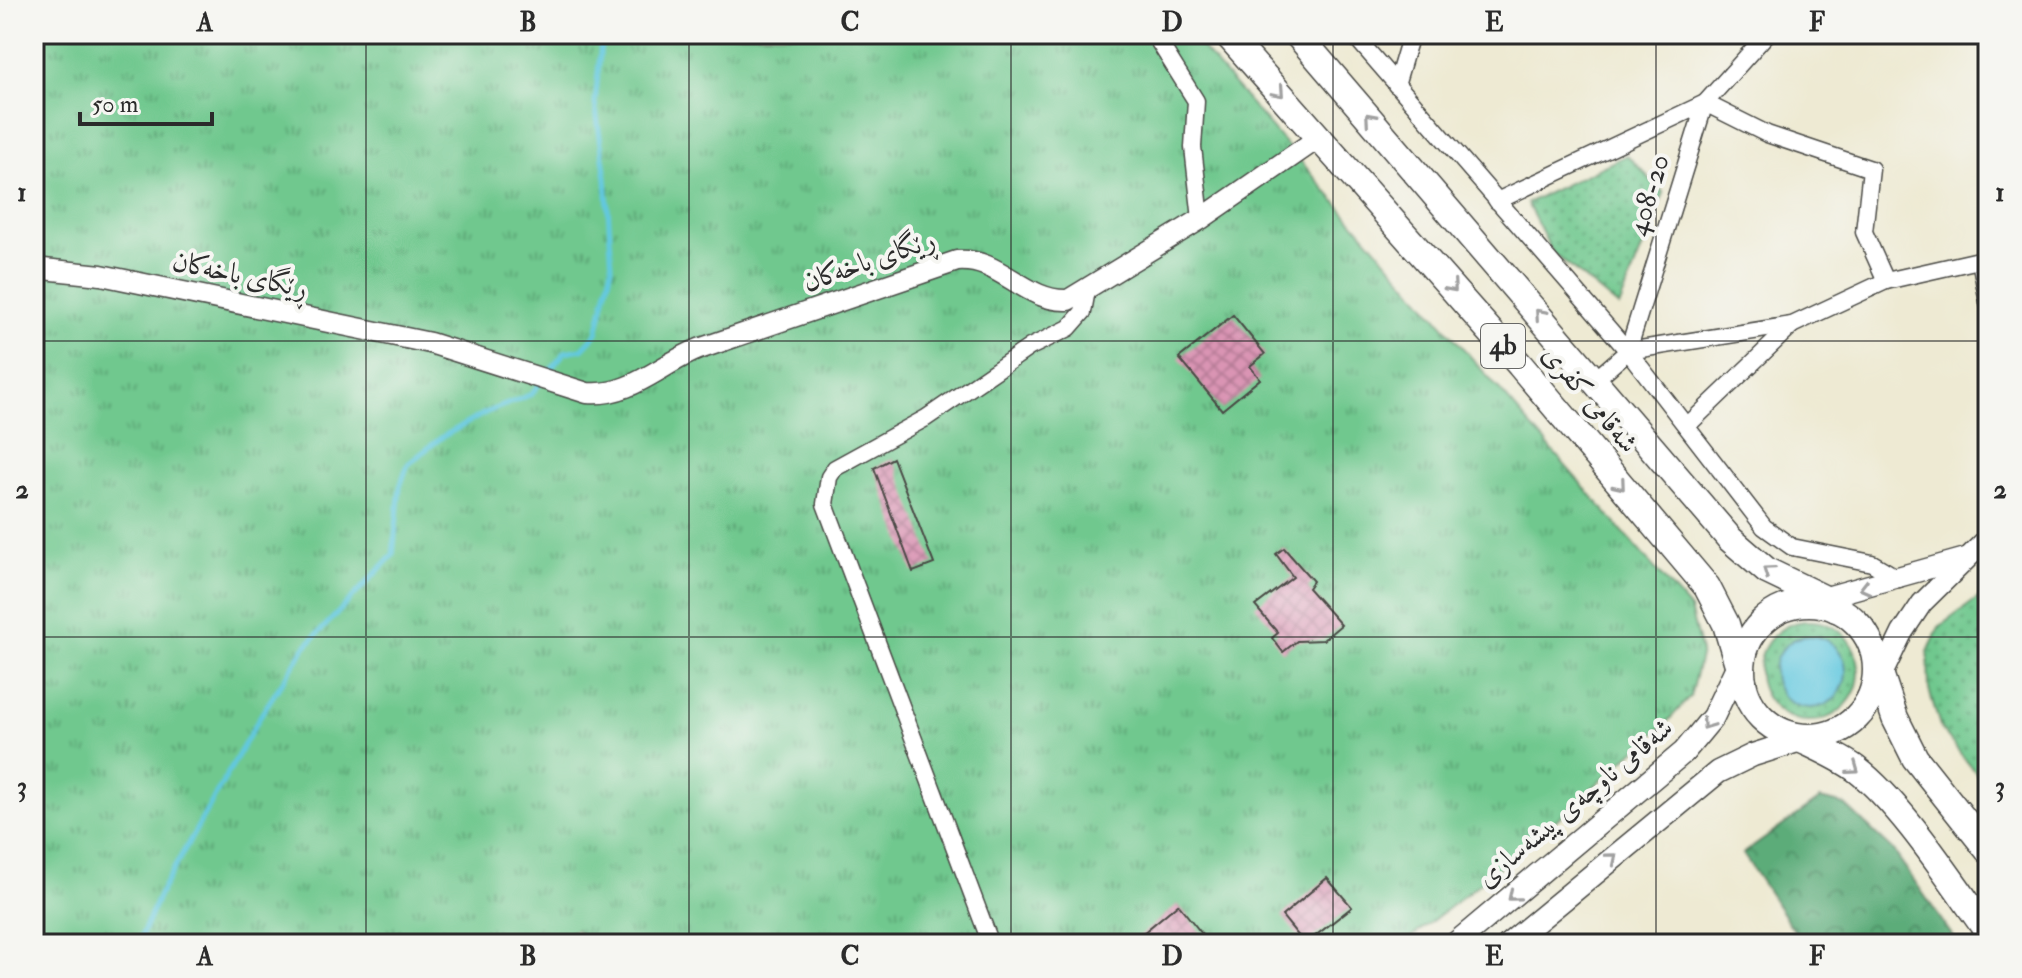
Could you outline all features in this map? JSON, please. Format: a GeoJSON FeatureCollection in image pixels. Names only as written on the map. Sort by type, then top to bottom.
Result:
{"type":"FeatureCollection","features":[{"type":"Feature","properties":{"kind":"highway","name":"شەقامی کفری"},"geometry":{"type":"LineString","coordinates":[[1227,34],[1520,365],[1707,587],[1726,624],[1741,667]]}},
{"type":"Feature","properties":{"kind":"highway","name":"شەقامی کفری"},"geometry":{"type":"LineString","coordinates":[[1297,34],[1742,550],[1822,603]]}},
{"type":"Feature","properties":{"kind":"highway"},"geometry":{"type":"LineString","coordinates":[[1988,850],[1915,758],[1877,675],[1862,630],[1822,603],[1789,606],[1759,624],[1741,667],[1753,707],[1762,718],[1845,761],[1871,782],[1931,853],[1988,932]]}},
{"type":"Feature","properties":{"kind":"highway"},"geometry":{"type":"LineString","coordinates":[[1799,737],[1831,733],[1849,723],[1863,709],[1877,675]]}},
{"type":"Feature","properties":{"kind":"main road","name":"شەقامی ناوچەی پیشەسازی"},"geometry":{"type":"LineString","coordinates":[[1455,944],[1684,752],[1713,717],[1741,667]]}},
{"type":"Feature","properties":{"kind":"main road"},"geometry":{"type":"LineString","coordinates":[[1509,944],[1718,772],[1799,737]]}},
{"type":"Feature","properties":{"kind":"street"},"geometry":{"type":"LineString","coordinates":[[1154,34],[1196,101],[1193,147],[1201,219]]}},
{"type":"Feature","properties":{"kind":"street"},"geometry":{"type":"LineString","coordinates":[[1353,34],[1628,351],[1764,527],[1792,547],[1872,563],[1899,579]]}},
{"type":"Feature","properties":{"kind":"street"},"geometry":{"type":"LineString","coordinates":[[1396,85],[1411,34]]}},
{"type":"Feature","properties":{"kind":"street","name":"408-20"},"geometry":{"type":"LineString","coordinates":[[1628,351],[1705,103],[1767,34]]}},
{"type":"Feature","properties":{"kind":"street"},"geometry":{"type":"LineString","coordinates":[[1497,201],[1705,103],[1767,134],[1871,169],[1864,232],[1886,281]]}},
{"type":"Feature","properties":{"kind":"street","name":"ڕێگای باخەکان"},"geometry":{"type":"LineString","coordinates":[[34,268],[101,275],[430,343],[587,393],[618,392],[699,349],[957,261],[987,263],[1015,284],[1051,301],[1068,300],[1201,219],[1320,137]]}},
{"type":"Feature","properties":{"kind":"street"},"geometry":{"type":"LineString","coordinates":[[1596,379],[1628,351],[1792,325],[1886,281],[1984,259],[1988,302]]}},
{"type":"Feature","properties":{"kind":"street"},"geometry":{"type":"LineString","coordinates":[[991,944],[855,586],[825,504],[825,492],[829,477],[847,460],[926,418],[996,367],[1069,328],[1083,312],[1087,290]]}},
{"type":"Feature","properties":{"kind":"street"},"geometry":{"type":"LineString","coordinates":[[1687,426],[1792,325]]}},
{"type":"Feature","properties":{"kind":"street"},"geometry":{"type":"LineString","coordinates":[[1877,675],[1911,618],[1988,538]]}},
{"type":"Feature","properties":{"kind":"street"},"geometry":{"type":"LineString","coordinates":[[1822,603],[1966,558]]}},
{"type":"Feature","properties":{"kind":"green space"},"geometry":{"type":"Polygon","coordinates":[[[34,34],[1190,34],[1690,609],[1701,652],[1690,697],[1666,723],[1529,844],[1403,944],[583,944],[577,929],[544,944],[34,944],[34,34]]]}},
{"type":"Feature","properties":{"kind":"green space"},"geometry":{"type":"Polygon","coordinates":[[[1627,155],[1664,193],[1619,307],[1552,252],[1527,203],[1627,155]]]}},
{"type":"Feature","properties":{"kind":"green space"},"geometry":{"type":"Polygon","coordinates":[[[1988,591],[1988,788],[1941,729],[1929,690],[1928,652],[1939,627],[1988,591]]]}},
{"type":"Feature","properties":{"kind":"green space"},"geometry":{"type":"Polygon","coordinates":[[[1809,621],[1828,625],[1845,635],[1855,652],[1859,671],[1855,690],[1845,707],[1828,717],[1809,721],[1790,717],[1773,707],[1763,690],[1759,671],[1763,652],[1773,635],[1790,625],[1809,621]]]}},
{"type":"Feature","properties":{"kind":"green space"},"geometry":{"type":"Polygon","coordinates":[[[1820,799],[1845,805],[1893,850],[1958,944],[1803,944],[1743,854],[1820,799]]]}},
{"type":"Feature","properties":{"kind":"water"},"geometry":{"type":"Polygon","coordinates":[[[1810,636],[1836,646],[1846,672],[1836,698],[1810,708],[1784,698],[1774,672],[1784,646],[1810,636]]]}},
{"type":"Feature","properties":{"kind":"building"},"geometry":{"type":"Polygon","coordinates":[[[1233,315],[1265,354],[1250,366],[1260,379],[1222,410],[1179,358],[1233,315]]]}},
{"type":"Feature","properties":{"kind":"building"},"geometry":{"type":"Polygon","coordinates":[[[893,458],[934,564],[913,572],[874,468],[893,458]]]}},
{"type":"Feature","properties":{"kind":"building"},"geometry":{"type":"Polygon","coordinates":[[[1284,548],[1313,581],[1308,588],[1341,625],[1323,640],[1297,641],[1283,652],[1272,638],[1278,633],[1255,606],[1293,577],[1276,554],[1284,548]]]}},
{"type":"Feature","properties":{"kind":"building"},"geometry":{"type":"Polygon","coordinates":[[[1327,878],[1352,907],[1305,944],[1282,916],[1327,878]]]}},
{"type":"Feature","properties":{"kind":"building"},"geometry":{"type":"Polygon","coordinates":[[[1178,904],[1210,944],[1130,944],[1178,904]]]}},
{"type":"Feature","properties":{"kind":"waterway"},"geometry":{"type":"LineString","coordinates":[[546,375],[565,352],[582,349],[597,333],[612,267],[606,178],[595,103],[602,34]]}},
{"type":"Feature","properties":{"kind":"waterway"},"geometry":{"type":"LineString","coordinates":[[138,944],[159,895],[262,713],[306,646],[393,555],[400,487],[408,464],[442,437],[485,413],[532,394],[540,383]]}}]}
